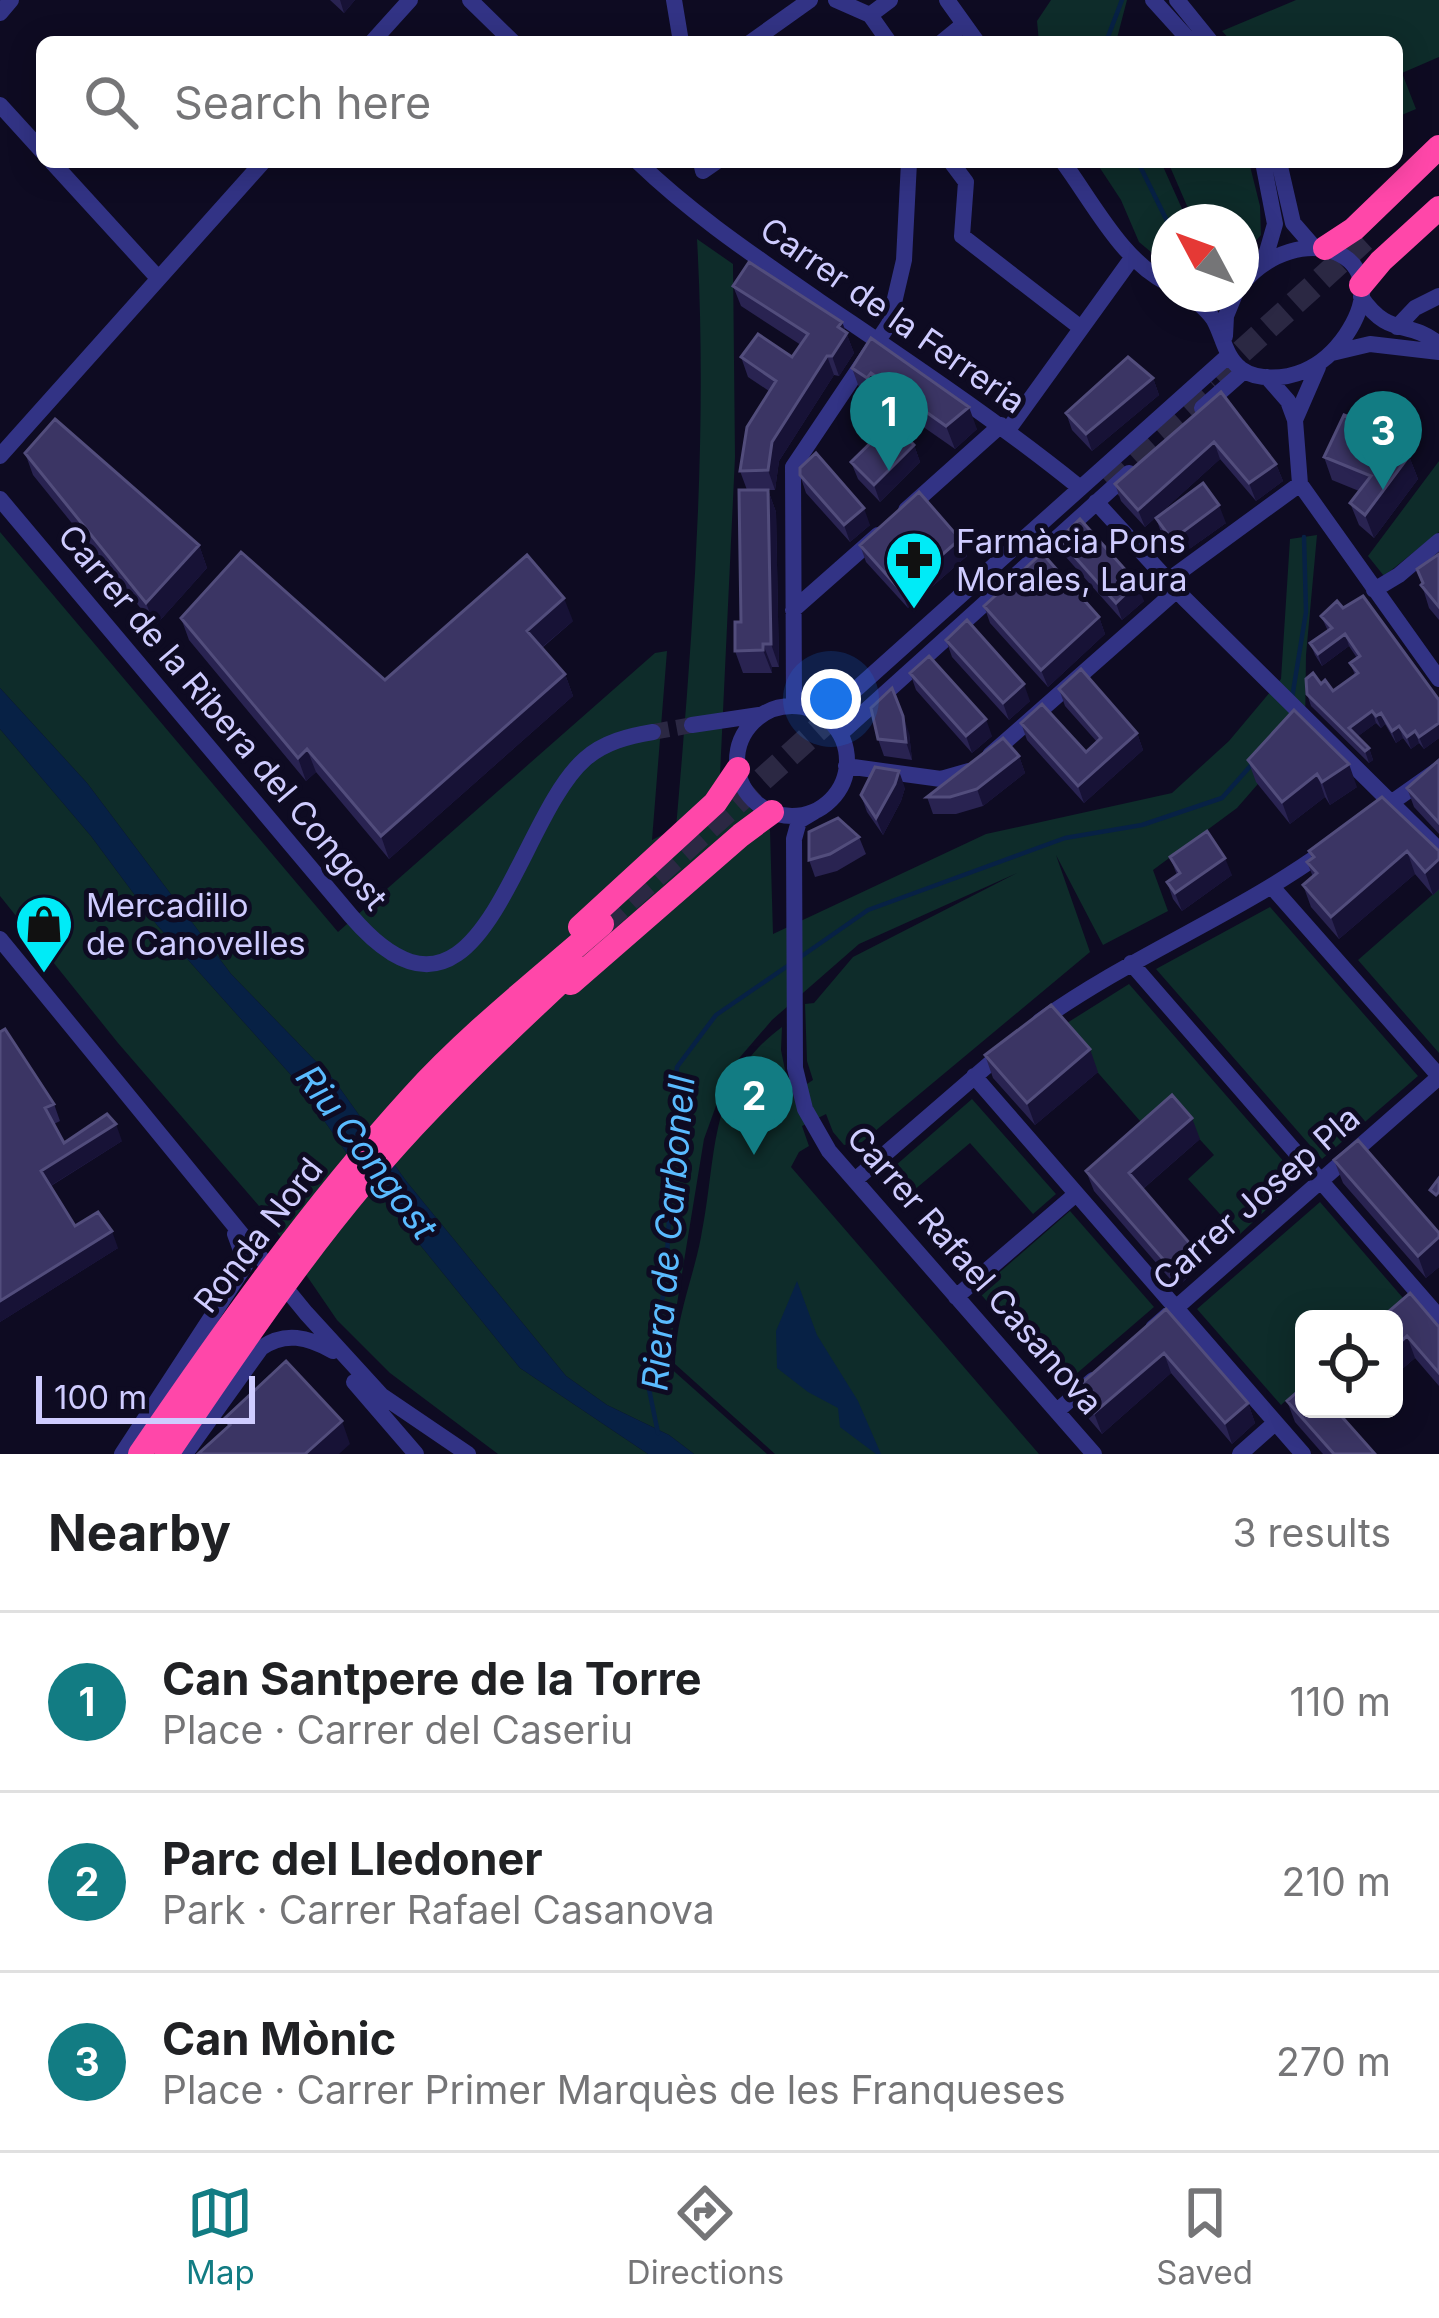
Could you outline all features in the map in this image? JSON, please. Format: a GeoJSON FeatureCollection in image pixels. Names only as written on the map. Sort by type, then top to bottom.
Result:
{"type":"FeatureCollection","features":[{"type":"Feature","properties":{"kind":"highway"},"geometry":{"type":"LineString","coordinates":[[1319,247],[1354,230],[1439,147]]}},
{"type":"Feature","properties":{"kind":"highway"},"geometry":{"type":"LineString","coordinates":[[1439,170],[1370,246],[1439,188]]}},
{"type":"Feature","properties":{"kind":"highway"},"geometry":{"type":"LineString","coordinates":[[1361,291],[1381,261],[1439,208]]}},
{"type":"Feature","properties":{"kind":"highway"},"geometry":{"type":"LineString","coordinates":[[484,1041],[596,912],[715,803],[738,765]]}},
{"type":"Feature","properties":{"kind":"highway"},"geometry":{"type":"LineString","coordinates":[[484,1041],[741,835],[775,813]]}},
{"type":"Feature","properties":{"kind":"highway","name":"Ronda Nord"},"geometry":{"type":"LineString","coordinates":[[140,1454],[259,1299],[484,1041],[607,928]]}},
{"type":"Feature","properties":{"kind":"highway","name":"Ronda Nord"},"geometry":{"type":"LineString","coordinates":[[166,1454],[259,1299]]}},
{"type":"Feature","properties":{"kind":"street"},"geometry":{"type":"LineString","coordinates":[[0,13],[11,0]]}},
{"type":"Feature","properties":{"kind":"street"},"geometry":{"type":"LineString","coordinates":[[377,36],[410,0]]}},
{"type":"Feature","properties":{"kind":"street"},"geometry":{"type":"LineString","coordinates":[[470,0],[507,36]]}},
{"type":"Feature","properties":{"kind":"street"},"geometry":{"type":"LineString","coordinates":[[674,0],[680,36]]}},
{"type":"Feature","properties":{"kind":"street"},"geometry":{"type":"LineString","coordinates":[[759,36],[810,0]]}},
{"type":"Feature","properties":{"kind":"street"},"geometry":{"type":"LineString","coordinates":[[836,0],[871,16],[885,36]]}},
{"type":"Feature","properties":{"kind":"street"},"geometry":{"type":"LineString","coordinates":[[871,16],[890,0]]}},
{"type":"Feature","properties":{"kind":"street"},"geometry":{"type":"LineString","coordinates":[[947,0],[973,36]]}},
{"type":"Feature","properties":{"kind":"street"},"geometry":{"type":"LineString","coordinates":[[1153,0],[1186,36]]}},
{"type":"Feature","properties":{"kind":"street"},"geometry":{"type":"LineString","coordinates":[[1177,0],[1206,36]]}},
{"type":"Feature","properties":{"kind":"street"},"geometry":{"type":"LineString","coordinates":[[949,36],[964,24]]}},
{"type":"Feature","properties":{"kind":"street"},"geometry":{"type":"LineString","coordinates":[[0,105],[36,144]]}},
{"type":"Feature","properties":{"kind":"street"},"geometry":{"type":"LineString","coordinates":[[57,168],[158,278]]}},
{"type":"Feature","properties":{"kind":"street"},"geometry":{"type":"LineString","coordinates":[[0,456],[258,168]]}},
{"type":"Feature","properties":{"kind":"street","name":"Carrer de la Ferreria"},"geometry":{"type":"LineString","coordinates":[[644,168],[671,194],[1005,428],[1079,487]]}},
{"type":"Feature","properties":{"kind":"street"},"geometry":{"type":"LineString","coordinates":[[794,706],[793,467],[889,324],[904,260],[909,168]]}},
{"type":"Feature","properties":{"kind":"street"},"geometry":{"type":"LineString","coordinates":[[956,168],[966,182],[962,236],[1082,328]]}},
{"type":"Feature","properties":{"kind":"street"},"geometry":{"type":"LineString","coordinates":[[1067,168],[1132,257],[1151,275]]}},
{"type":"Feature","properties":{"kind":"street"},"geometry":{"type":"LineString","coordinates":[[1264,168],[1275,224],[1264,262]]}},
{"type":"Feature","properties":{"kind":"street"},"geometry":{"type":"LineString","coordinates":[[1280,168],[1293,223],[1319,247],[1349,261],[1361,291],[1384,324],[1435,343]]}},
{"type":"Feature","properties":{"kind":"street"},"geometry":{"type":"LineString","coordinates":[[1259,267],[1290,250],[1319,247]]}},
{"type":"Feature","properties":{"kind":"street"},"geometry":{"type":"LineString","coordinates":[[794,610],[1005,428],[1132,257]]}},
{"type":"Feature","properties":{"kind":"street"},"geometry":{"type":"LineString","coordinates":[[1295,420],[1310,379],[1354,322],[1361,291]]}},
{"type":"Feature","properties":{"kind":"street"},"geometry":{"type":"LineString","coordinates":[[1397,327],[1415,308],[1436,298],[1435,343]]}},
{"type":"Feature","properties":{"kind":"street"},"geometry":{"type":"LineString","coordinates":[[1209,312],[1244,371],[1268,377],[1298,374],[1327,357],[1370,344],[1435,343]]}},
{"type":"Feature","properties":{"kind":"street"},"geometry":{"type":"LineString","coordinates":[[825,717],[1227,349],[1228,312]]}},
{"type":"Feature","properties":{"kind":"street"},"geometry":{"type":"LineString","coordinates":[[1183,426],[1244,371]]}},
{"type":"Feature","properties":{"kind":"street"},"geometry":{"type":"LineString","coordinates":[[1268,377],[1288,401],[1295,420],[1300,484],[1439,680]]}},
{"type":"Feature","properties":{"kind":"street"},"geometry":{"type":"LineString","coordinates":[[840,734],[1148,457]]}},
{"type":"Feature","properties":{"kind":"street"},"geometry":{"type":"LineString","coordinates":[[847,766],[940,779],[962,776],[983,762],[1174,584],[1300,484]]}},
{"type":"Feature","properties":{"kind":"street","name":"Carrer de la Ribera del Congost"},"geometry":{"type":"LineString","coordinates":[[0,499],[361,928],[396,957],[433,964],[471,945],[492,916],[564,782],[596,750],[653,732]]}},
{"type":"Feature","properties":{"kind":"street"},"geometry":{"type":"LineString","coordinates":[[1096,502],[1277,692],[1439,850]]}},
{"type":"Feature","properties":{"kind":"street"},"geometry":{"type":"LineString","coordinates":[[1374,590],[1439,541]]}},
{"type":"Feature","properties":{"kind":"street"},"geometry":{"type":"LineString","coordinates":[[794,706],[825,717],[840,734],[847,766],[839,790],[799,821],[794,838],[793,827],[747,793],[724,738],[692,725],[746,720],[794,706]]}},
{"type":"Feature","properties":{"kind":"street"},"geometry":{"type":"LineString","coordinates":[[738,765],[744,735],[765,713]]}},
{"type":"Feature","properties":{"kind":"street"},"geometry":{"type":"LineString","coordinates":[[1355,829],[1439,769]]}},
{"type":"Feature","properties":{"kind":"street"},"geometry":{"type":"LineString","coordinates":[[775,813],[814,812]]}},
{"type":"Feature","properties":{"kind":"street","name":"Carrer Rafael Casanova"},"geometry":{"type":"LineString","coordinates":[[794,838],[795,1068],[805,1109],[829,1151],[1094,1454]]}},
{"type":"Feature","properties":{"kind":"street"},"geometry":{"type":"LineString","coordinates":[[855,1180],[1033,1026],[1131,962],[1273,888],[1336,842]]}},
{"type":"Feature","properties":{"kind":"street"},"geometry":{"type":"LineString","coordinates":[[1273,888],[1439,1076]]}},
{"type":"Feature","properties":{"kind":"street"},"geometry":{"type":"LineString","coordinates":[[0,939],[306,1312],[381,1395],[468,1454]]}},
{"type":"Feature","properties":{"kind":"street"},"geometry":{"type":"LineString","coordinates":[[1131,962],[1439,1317]]}},
{"type":"Feature","properties":{"kind":"street"},"geometry":{"type":"LineString","coordinates":[[974,1076],[1303,1454]]}},
{"type":"Feature","properties":{"kind":"street","name":"Carrer Josep Pla"},"geometry":{"type":"LineString","coordinates":[[1139,1340],[1439,1076]]}},
{"type":"Feature","properties":{"kind":"street"},"geometry":{"type":"LineString","coordinates":[[956,1297],[1076,1194]]}},
{"type":"Feature","properties":{"kind":"street"},"geometry":{"type":"LineString","coordinates":[[122,1454],[246,1264],[224,1212]]}},
{"type":"Feature","properties":{"kind":"street"},"geometry":{"type":"LineString","coordinates":[[306,1312],[326,1348],[416,1454]]}},
{"type":"Feature","properties":{"kind":"street"},"geometry":{"type":"LineString","coordinates":[[185,1454],[261,1348],[277,1337],[311,1339],[352,1363]]}},
{"type":"Feature","properties":{"kind":"street"},"geometry":{"type":"LineString","coordinates":[[1058,1412],[1108,1367]]}},
{"type":"Feature","properties":{"kind":"street"},"geometry":{"type":"LineString","coordinates":[[1240,1454],[1275,1423]]}},
{"type":"Feature","properties":{"kind":"green space"},"geometry":{"type":"Polygon","coordinates":[[[1051,0],[1127,0],[1118,36],[1038,36],[1037,21],[1051,0]]]}},
{"type":"Feature","properties":{"kind":"green space"},"geometry":{"type":"Polygon","coordinates":[[[1296,0],[1439,0],[1439,57],[1403,73],[1403,36],[1227,36],[1222,31],[1296,0]]]}},
{"type":"Feature","properties":{"kind":"green space"},"geometry":{"type":"Polygon","coordinates":[[[1403,76],[1416,109],[1403,114],[1403,76]]]}},
{"type":"Feature","properties":{"kind":"green space"},"geometry":{"type":"Polygon","coordinates":[[[1100,168],[1164,168],[1180,204],[1151,204],[1151,252],[1139,242],[1121,200],[1100,168]]]}},
{"type":"Feature","properties":{"kind":"green space"},"geometry":{"type":"Polygon","coordinates":[[[1171,168],[1250,168],[1260,206],[1261,235],[1259,204],[1186,204],[1171,168]]]}},
{"type":"Feature","properties":{"kind":"green space"},"geometry":{"type":"Polygon","coordinates":[[[697,239],[733,264],[735,457],[720,775],[770,830],[773,934],[986,834],[1172,793],[1229,741],[1281,679],[1290,539],[1317,535],[1306,655],[1305,730],[1237,808],[1153,870],[1168,911],[1103,945],[1056,855],[1090,952],[862,1142],[844,1145],[826,1114],[802,1126],[809,1146],[799,1152],[791,1167],[1039,1454],[775,1454],[675,1364],[719,1123],[740,1072],[782,1027],[781,1050],[790,1095],[813,1080],[807,1061],[805,1004],[814,1003],[853,957],[1017,873],[859,944],[772,1020],[729,1070],[704,1139],[667,1365],[767,1454],[694,1454],[566,1376],[406,1181],[334,1080],[231,974],[87,783],[0,688],[0,532],[338,932],[655,653],[667,651],[652,840],[676,828],[700,460],[697,239]]]}},
{"type":"Feature","properties":{"kind":"green space"},"geometry":{"type":"Polygon","coordinates":[[[1439,461],[1439,532],[1384,576],[1368,556],[1439,461]]]}},
{"type":"Feature","properties":{"kind":"green space"},"geometry":{"type":"Polygon","coordinates":[[[0,729],[91,836],[157,925],[299,1084],[352,1161],[520,1368],[648,1454],[498,1454],[390,1373],[337,1320],[259,1206],[118,1043],[0,896],[0,729]]]}},
{"type":"Feature","properties":{"kind":"green space"},"geometry":{"type":"Polygon","coordinates":[[[1439,889],[1439,1053],[1358,960],[1439,889]]]}},
{"type":"Feature","properties":{"kind":"green space"},"geometry":{"type":"Polygon","coordinates":[[[1270,907],[1418,1076],[1322,1159],[1156,969],[1270,907]]]}},
{"type":"Feature","properties":{"kind":"green space"},"geometry":{"type":"Polygon","coordinates":[[[1129,984],[1299,1179],[1239,1235],[1188,1179],[1214,1155],[1172,1109],[1147,1129],[1059,1028],[1129,984]]]}},
{"type":"Feature","properties":{"kind":"green space"},"geometry":{"type":"Polygon","coordinates":[[[972,1099],[1056,1194],[1033,1214],[970,1143],[900,1202],[880,1179],[972,1099]]]}},
{"type":"Feature","properties":{"kind":"green space"},"geometry":{"type":"Polygon","coordinates":[[[1320,1202],[1403,1298],[1389,1310],[1295,1310],[1295,1392],[1281,1405],[1197,1309],[1320,1202]]]}},
{"type":"Feature","properties":{"kind":"green space"},"geometry":{"type":"Polygon","coordinates":[[[1070,1211],[1154,1307],[1061,1387],[978,1291],[1070,1211]]]}},
{"type":"Feature","properties":{"kind":"water","name":"Riu Congost"},"geometry":{"type":"Polygon","coordinates":[[[0,688],[87,783],[231,974],[334,1080],[406,1181],[566,1376],[694,1454],[648,1454],[520,1368],[352,1161],[299,1084],[157,925],[91,836],[0,729],[0,688]]]}},
{"type":"Feature","properties":{"kind":"water"},"geometry":{"type":"Polygon","coordinates":[[[797,1281],[817,1335],[858,1401],[881,1454],[840,1427],[838,1408],[777,1368],[776,1331],[797,1281]]]}},
{"type":"Feature","properties":{"kind":"building"},"geometry":{"type":"Polygon","coordinates":[[[749,262],[842,322],[838,327],[847,333],[772,442],[768,470],[740,471],[747,427],[776,381],[741,357],[758,334],[792,357],[808,334],[733,286],[749,262]]]}},
{"type":"Feature","properties":{"kind":"building"},"geometry":{"type":"Polygon","coordinates":[[[871,338],[969,407],[946,426],[871,373],[867,378],[852,368],[871,338]]]}},
{"type":"Feature","properties":{"kind":"building"},"geometry":{"type":"Polygon","coordinates":[[[1128,357],[1153,378],[1086,434],[1066,413],[1128,357]]]}},
{"type":"Feature","properties":{"kind":"building"},"geometry":{"type":"Polygon","coordinates":[[[1221,392],[1276,464],[1249,483],[1214,442],[1138,510],[1115,484],[1221,392]]]}},
{"type":"Feature","properties":{"kind":"building"},"geometry":{"type":"Polygon","coordinates":[[[1344,415],[1362,422],[1358,434],[1395,444],[1409,456],[1365,515],[1350,503],[1371,476],[1324,457],[1344,415]]]}},
{"type":"Feature","properties":{"kind":"building"},"geometry":{"type":"Polygon","coordinates":[[[55,419],[199,545],[146,603],[25,453],[55,419]]]}},
{"type":"Feature","properties":{"kind":"building"},"geometry":{"type":"Polygon","coordinates":[[[892,422],[914,445],[874,485],[851,462],[892,422]]]}},
{"type":"Feature","properties":{"kind":"building"},"geometry":{"type":"Polygon","coordinates":[[[816,453],[864,508],[844,525],[800,475],[800,468],[816,453]]]}},
{"type":"Feature","properties":{"kind":"building"},"geometry":{"type":"Polygon","coordinates":[[[1203,483],[1219,505],[1172,540],[1156,518],[1203,483]]]}},
{"type":"Feature","properties":{"kind":"building"},"geometry":{"type":"Polygon","coordinates":[[[739,490],[768,490],[771,644],[763,644],[763,650],[735,651],[735,622],[741,622],[739,490]]]}},
{"type":"Feature","properties":{"kind":"building"},"geometry":{"type":"Polygon","coordinates":[[[919,492],[960,539],[901,591],[860,545],[919,492]]]}},
{"type":"Feature","properties":{"kind":"building"},"geometry":{"type":"Polygon","coordinates":[[[1080,519],[1137,583],[1116,603],[1059,539],[1080,519]]]}},
{"type":"Feature","properties":{"kind":"building"},"geometry":{"type":"Polygon","coordinates":[[[241,552],[385,680],[527,555],[564,598],[527,631],[565,674],[381,836],[307,749],[298,758],[181,618],[241,552]]]}},
{"type":"Feature","properties":{"kind":"building"},"geometry":{"type":"Polygon","coordinates":[[[1042,553],[1099,617],[1041,670],[984,606],[1042,553]]]}},
{"type":"Feature","properties":{"kind":"building"},"geometry":{"type":"Polygon","coordinates":[[[1439,554],[1439,607],[1421,585],[1417,569],[1439,554]]]}},
{"type":"Feature","properties":{"kind":"building"},"geometry":{"type":"Polygon","coordinates":[[[1363,596],[1439,700],[1439,723],[1419,737],[1415,731],[1407,737],[1399,726],[1392,731],[1381,713],[1376,716],[1372,711],[1349,728],[1369,748],[1365,751],[1307,694],[1306,679],[1313,673],[1333,691],[1358,673],[1350,663],[1360,656],[1345,634],[1318,654],[1310,643],[1332,628],[1321,616],[1337,601],[1343,608],[1363,596]]]}},
{"type":"Feature","properties":{"kind":"building"},"geometry":{"type":"Polygon","coordinates":[[[967,620],[1024,684],[1003,703],[946,640],[967,620]]]}},
{"type":"Feature","properties":{"kind":"building"},"geometry":{"type":"Polygon","coordinates":[[[929,656],[986,719],[966,736],[910,673],[929,656]]]}},
{"type":"Feature","properties":{"kind":"building"},"geometry":{"type":"Polygon","coordinates":[[[1081,669],[1137,733],[1078,786],[1021,723],[1042,704],[1086,752],[1101,738],[1059,689],[1081,669]]]}},
{"type":"Feature","properties":{"kind":"building"},"geometry":{"type":"Polygon","coordinates":[[[892,688],[903,716],[906,742],[878,739],[871,708],[892,688]]]}},
{"type":"Feature","properties":{"kind":"building"},"geometry":{"type":"Polygon","coordinates":[[[1294,710],[1349,764],[1322,782],[1317,774],[1282,802],[1248,760],[1294,710]]]}},
{"type":"Feature","properties":{"kind":"building"},"geometry":{"type":"Polygon","coordinates":[[[1003,738],[1019,756],[977,789],[950,797],[927,797],[1003,738]]]}},
{"type":"Feature","properties":{"kind":"building"},"geometry":{"type":"Polygon","coordinates":[[[1439,760],[1439,823],[1407,788],[1439,760]]]}},
{"type":"Feature","properties":{"kind":"building"},"geometry":{"type":"Polygon","coordinates":[[[875,767],[899,771],[876,818],[861,795],[875,767]]]}},
{"type":"Feature","properties":{"kind":"building"},"geometry":{"type":"Polygon","coordinates":[[[1382,797],[1439,851],[1439,859],[1425,872],[1407,851],[1331,917],[1303,885],[1317,873],[1307,862],[1314,857],[1309,851],[1382,797]]]}},
{"type":"Feature","properties":{"kind":"building"},"geometry":{"type":"Polygon","coordinates":[[[838,818],[859,837],[809,860],[809,832],[838,818]]]}},
{"type":"Feature","properties":{"kind":"building"},"geometry":{"type":"Polygon","coordinates":[[[1207,831],[1225,858],[1175,893],[1167,882],[1180,873],[1170,857],[1207,831]]]}},
{"type":"Feature","properties":{"kind":"building"},"geometry":{"type":"Polygon","coordinates":[[[1051,1005],[1090,1049],[1027,1103],[985,1055],[1051,1005]]]}},
{"type":"Feature","properties":{"kind":"building"},"geometry":{"type":"Polygon","coordinates":[[[5,1029],[54,1104],[45,1108],[64,1143],[107,1114],[116,1124],[41,1171],[75,1226],[98,1212],[112,1231],[0,1301],[0,1032],[5,1029]]]}},
{"type":"Feature","properties":{"kind":"building"},"geometry":{"type":"Polygon","coordinates":[[[1172,1095],[1192,1118],[1129,1173],[1192,1246],[1169,1266],[1086,1171],[1172,1095]]]}},
{"type":"Feature","properties":{"kind":"building"},"geometry":{"type":"Polygon","coordinates":[[[1358,1140],[1439,1233],[1418,1256],[1334,1160],[1358,1140]]]}},
{"type":"Feature","properties":{"kind":"building"},"geometry":{"type":"Polygon","coordinates":[[[1410,1293],[1439,1327],[1439,1373],[1407,1336],[1403,1340],[1403,1310],[1390,1310],[1410,1293]]]}},
{"type":"Feature","properties":{"kind":"building"},"geometry":{"type":"Polygon","coordinates":[[[1166,1309],[1248,1403],[1225,1423],[1164,1353],[1094,1413],[1074,1390],[1166,1309]]]}},
{"type":"Feature","properties":{"kind":"building"},"geometry":{"type":"Polygon","coordinates":[[[286,1361],[342,1421],[305,1454],[198,1454],[230,1425],[224,1419],[286,1361]]]}},
{"type":"Feature","properties":{"kind":"building"},"geometry":{"type":"Polygon","coordinates":[[[1302,1418],[1343,1418],[1375,1454],[1334,1454],[1302,1418]]]}},
{"type":"Feature","properties":{"kind":"waterway","name":"Riera de Carbonell"},"geometry":{"type":"LineString","coordinates":[[1108,36],[1122,0]]}},
{"type":"Feature","properties":{"kind":"waterway","name":"Riera de Carbonell"},"geometry":{"type":"LineString","coordinates":[[1141,168],[1159,204]]}},
{"type":"Feature","properties":{"kind":"waterway","name":"Riera de Carbonell"},"geometry":{"type":"LineString","coordinates":[[1292,698],[1306,612],[1304,537]]}},
{"type":"Feature","properties":{"kind":"waterway","name":"Riera de Carbonell"},"geometry":{"type":"LineString","coordinates":[[799,958],[868,910],[1065,838],[1142,825],[1222,798],[1254,762]]}},
{"type":"Feature","properties":{"kind":"waterway","name":"Riera de Carbonell"},"geometry":{"type":"LineString","coordinates":[[658,1433],[649,1389],[666,1275],[677,1067],[716,1015],[789,965]]}},
{"type":"Feature","properties":{"kind":"tunnel"},"geometry":{"type":"LineString","coordinates":[[1215,376],[1364,240]]}},
{"type":"Feature","properties":{"kind":"tunnel"},"geometry":{"type":"LineString","coordinates":[[1111,487],[1219,390]]}},
{"type":"Feature","properties":{"kind":"tunnel"},"geometry":{"type":"LineString","coordinates":[[602,924],[844,706]]}},
{"type":"Feature","properties":{"kind":"tunnel"},"geometry":{"type":"LineString","coordinates":[[653,732],[692,725]]}},
{"type":"Feature","properties":{"kind":"place","name":"Can Santpere de la Torre"},"geometry":{"type":"Point","coordinates":[889,471]}},
{"type":"Feature","properties":{"kind":"place","name":"Can Mònic"},"geometry":{"type":"Point","coordinates":[1383,490]}},
{"type":"Feature","properties":{"kind":"place","name":"Farmàcia Pons Morales, Laura"},"geometry":{"type":"Point","coordinates":[914,611]}},
{"type":"Feature","properties":{"kind":"place","name":"Mercadillo de Canovelles"},"geometry":{"type":"Point","coordinates":[44,975]}},
{"type":"Feature","properties":{"kind":"place","name":"Parc del Lledoner"},"geometry":{"type":"Point","coordinates":[754,1155]}}]}
